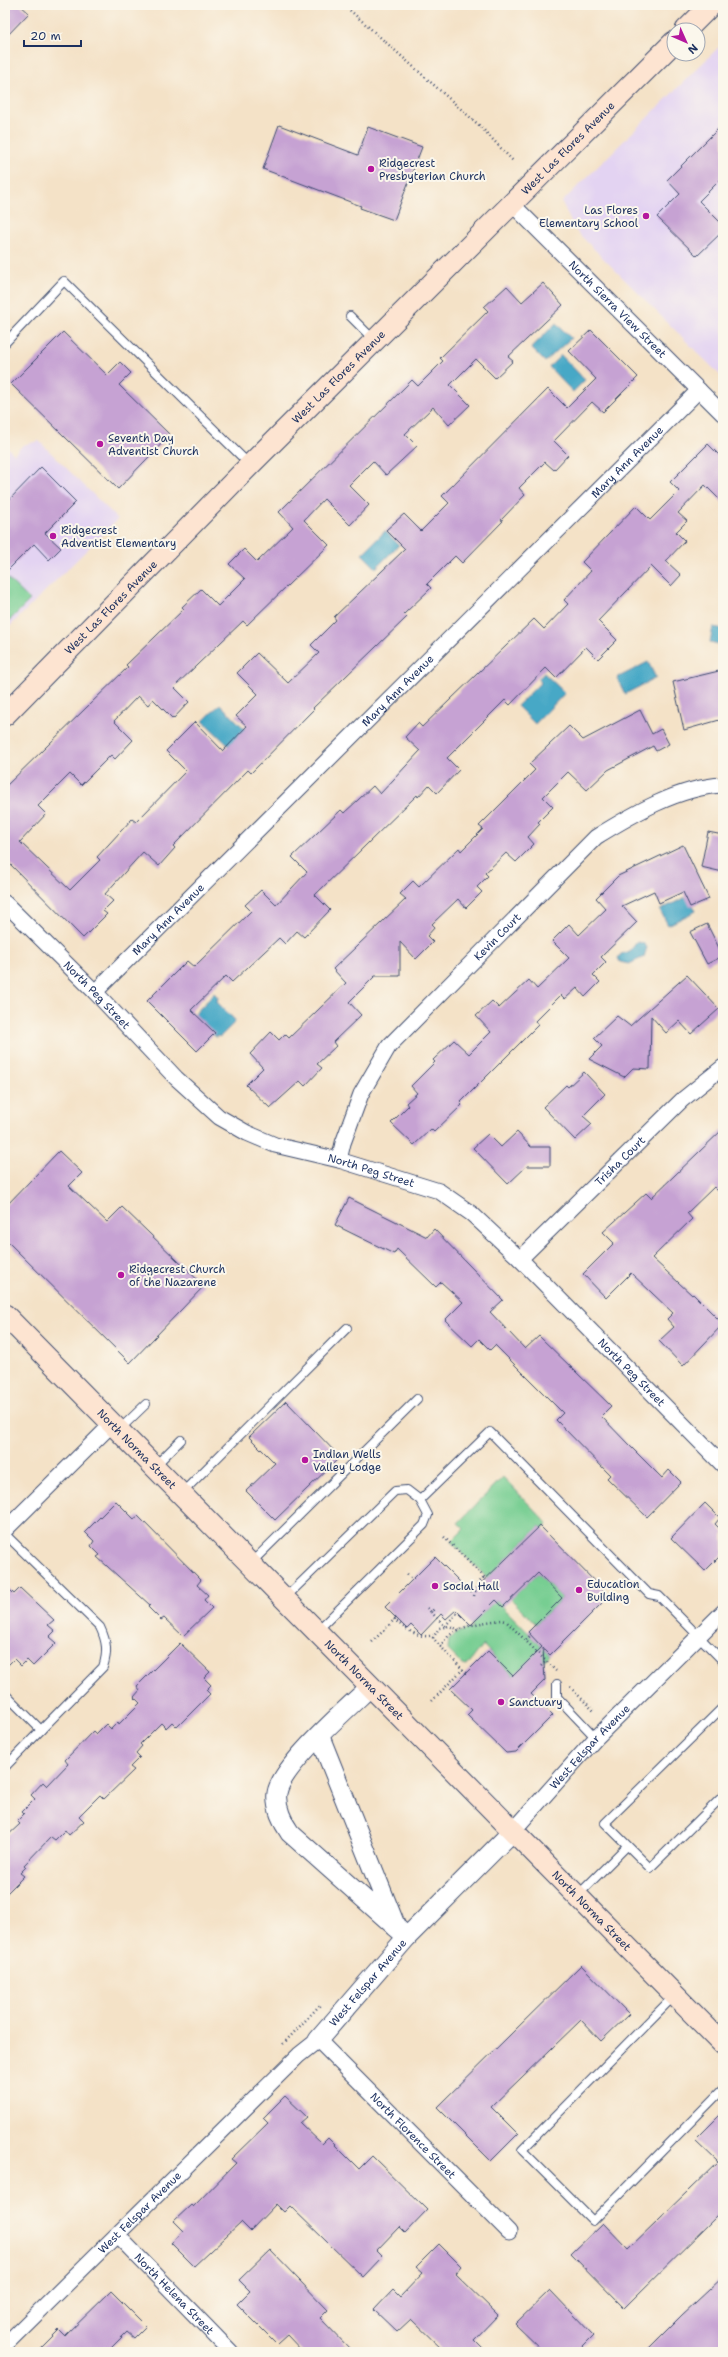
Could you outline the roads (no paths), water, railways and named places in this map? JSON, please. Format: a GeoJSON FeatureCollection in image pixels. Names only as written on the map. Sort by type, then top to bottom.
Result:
{"type":"FeatureCollection","features":[{"type":"Feature","properties":{"kind":"main road"},"geometry":{"type":"LineString","coordinates":[[694,22],[711,5]]}},
{"type":"Feature","properties":{"kind":"main road","name":"West Las Flores Avenue"},"geometry":{"type":"LineString","coordinates":[[5,714],[250,465],[666,50]]}},
{"type":"Feature","properties":{"kind":"main road","name":"North Norma Street"},"geometry":{"type":"LineString","coordinates":[[5,1315],[723,2044]]}},
{"type":"Feature","properties":{"kind":"street","name":"North Sierra View Street"},"geometry":{"type":"LineString","coordinates":[[512,204],[723,414]]}},
{"type":"Feature","properties":{"kind":"street","name":"Mary Ann Avenue"},"geometry":{"type":"LineString","coordinates":[[95,992],[699,390]]}},
{"type":"Feature","properties":{"kind":"street","name":"Kevin Court"},"geometry":{"type":"LineString","coordinates":[[339,1160],[343,1143],[361,1094],[389,1046],[596,837],[632,815],[671,798],[723,785]]}},
{"type":"Feature","properties":{"kind":"street","name":"North Peg Street"},"geometry":{"type":"LineString","coordinates":[[5,903],[95,992],[176,1078],[219,1117],[247,1133],[275,1145],[339,1160],[439,1191],[472,1214],[520,1259],[723,1465]]}},
{"type":"Feature","properties":{"kind":"street","name":"Trisha Court"},"geometry":{"type":"LineString","coordinates":[[520,1259],[682,1100],[723,1066]]}},
{"type":"Feature","properties":{"kind":"street"},"geometry":{"type":"LineString","coordinates":[[5,1530],[116,1427]]}},
{"type":"Feature","properties":{"kind":"street","name":"West Felspar Avenue"},"geometry":{"type":"LineString","coordinates":[[5,2345],[299,2055],[318,2040],[402,1934],[513,1830],[596,1738],[723,1612]]}},
{"type":"Feature","properties":{"kind":"street"},"geometry":{"type":"LineString","coordinates":[[371,1686],[295,1763],[282,1782],[277,1794],[282,1821],[290,1833],[308,1852],[402,1934]]}},
{"type":"Feature","properties":{"kind":"street"},"geometry":{"type":"LineString","coordinates":[[320,1737],[402,1934]]}},
{"type":"Feature","properties":{"kind":"street","name":"North Florence Street"},"geometry":{"type":"LineString","coordinates":[[318,2040],[509,2232]]}},
{"type":"Feature","properties":{"kind":"street","name":"North Helena Street"},"geometry":{"type":"LineString","coordinates":[[117,2235],[231,2352]]}},
{"type":"Feature","properties":{"kind":"lane"},"geometry":{"type":"LineString","coordinates":[[5,343],[64,281],[250,465]]}},
{"type":"Feature","properties":{"kind":"lane"},"geometry":{"type":"LineString","coordinates":[[350,316],[375,340]]}},
{"type":"Feature","properties":{"kind":"lane"},"geometry":{"type":"LineString","coordinates":[[181,1494],[347,1328]]}},
{"type":"Feature","properties":{"kind":"lane"},"geometry":{"type":"LineString","coordinates":[[250,1564],[417,1399]]}},
{"type":"Feature","properties":{"kind":"lane"},"geometry":{"type":"LineString","coordinates":[[116,1427],[146,1404]]}},
{"type":"Feature","properties":{"kind":"lane"},"geometry":{"type":"LineString","coordinates":[[420,1500],[490,1432],[649,1594],[659,1596],[723,1661]]}},
{"type":"Feature","properties":{"kind":"lane"},"geometry":{"type":"LineString","coordinates":[[155,1467],[181,1440]]}},
{"type":"Feature","properties":{"kind":"lane"},"geometry":{"type":"LineString","coordinates":[[284,1598],[395,1491],[407,1490],[420,1500],[428,1515],[424,1525],[316,1631]]}},
{"type":"Feature","properties":{"kind":"lane"},"geometry":{"type":"LineString","coordinates":[[5,1534],[100,1627],[106,1640],[107,1655],[103,1667],[5,1767]]}},
{"type":"Feature","properties":{"kind":"lane"},"geometry":{"type":"LineString","coordinates":[[558,1684],[557,1696],[596,1738]]}},
{"type":"Feature","properties":{"kind":"lane"},"geometry":{"type":"LineString","coordinates":[[5,1694],[41,1730]]}},
{"type":"Feature","properties":{"kind":"lane"},"geometry":{"type":"LineString","coordinates":[[723,1707],[605,1823],[650,1868],[723,1796]]}},
{"type":"Feature","properties":{"kind":"lane"},"geometry":{"type":"LineString","coordinates":[[577,1896],[627,1846]]}},
{"type":"Feature","properties":{"kind":"lane"},"geometry":{"type":"LineString","coordinates":[[675,1995],[522,2150],[593,2220],[723,2089]]}},
{"type":"Feature","properties":{"kind":"water"},"geometry":{"type":"Polygon","coordinates":[[[556,323],[571,338],[545,362],[531,348],[556,323]]]}},
{"type":"Feature","properties":{"kind":"water"},"geometry":{"type":"Polygon","coordinates":[[[561,355],[585,380],[573,392],[549,367],[561,355]]]}},
{"type":"Feature","properties":{"kind":"water"},"geometry":{"type":"Polygon","coordinates":[[[385,531],[399,545],[376,568],[362,554],[385,531]]]}},
{"type":"Feature","properties":{"kind":"water"},"geometry":{"type":"Polygon","coordinates":[[[713,627],[723,629],[723,645],[710,642],[713,627]]]}},
{"type":"Feature","properties":{"kind":"water"},"geometry":{"type":"Polygon","coordinates":[[[648,662],[656,678],[625,694],[617,678],[648,662]]]}},
{"type":"Feature","properties":{"kind":"water"},"geometry":{"type":"Polygon","coordinates":[[[544,673],[565,693],[535,724],[517,706],[541,682],[538,679],[544,673]]]}},
{"type":"Feature","properties":{"kind":"water"},"geometry":{"type":"Polygon","coordinates":[[[220,704],[246,730],[229,746],[203,721],[220,704]]]}},
{"type":"Feature","properties":{"kind":"water"},"geometry":{"type":"Polygon","coordinates":[[[688,896],[696,911],[668,925],[660,910],[688,896]]]}},
{"type":"Feature","properties":{"kind":"water"},"geometry":{"type":"Polygon","coordinates":[[[637,942],[643,943],[647,947],[644,957],[629,964],[620,962],[618,958],[621,954],[630,951],[637,942]]]}},
{"type":"Feature","properties":{"kind":"water"},"geometry":{"type":"Polygon","coordinates":[[[214,993],[218,997],[217,1002],[235,1020],[234,1023],[221,1036],[216,1037],[193,1016],[214,993]]]}},
{"type":"Feature","properties":{"kind":"place","name":"Ridgecrest Presbyterian Church"},"geometry":{"type":"Point","coordinates":[371,169]}},
{"type":"Feature","properties":{"kind":"place","name":"Las Flores Elementary School"},"geometry":{"type":"Point","coordinates":[646,216]}},
{"type":"Feature","properties":{"kind":"place","name":"Seventh Day Adventist Church"},"geometry":{"type":"Point","coordinates":[100,444]}},
{"type":"Feature","properties":{"kind":"place","name":"Ridgecrest Adventist Elementary"},"geometry":{"type":"Point","coordinates":[53,536]}},
{"type":"Feature","properties":{"kind":"place","name":"Ridgecrest Church of the Nazarene"},"geometry":{"type":"Point","coordinates":[121,1275]}},
{"type":"Feature","properties":{"kind":"place","name":"Indian Wells Valley Lodge"},"geometry":{"type":"Point","coordinates":[305,1460]}},
{"type":"Feature","properties":{"kind":"place","name":"Social Hall"},"geometry":{"type":"Point","coordinates":[435,1586]}},
{"type":"Feature","properties":{"kind":"place","name":"Education Building"},"geometry":{"type":"Point","coordinates":[579,1590]}},
{"type":"Feature","properties":{"kind":"place","name":"Sanctuary"},"geometry":{"type":"Point","coordinates":[501,1702]}}]}
